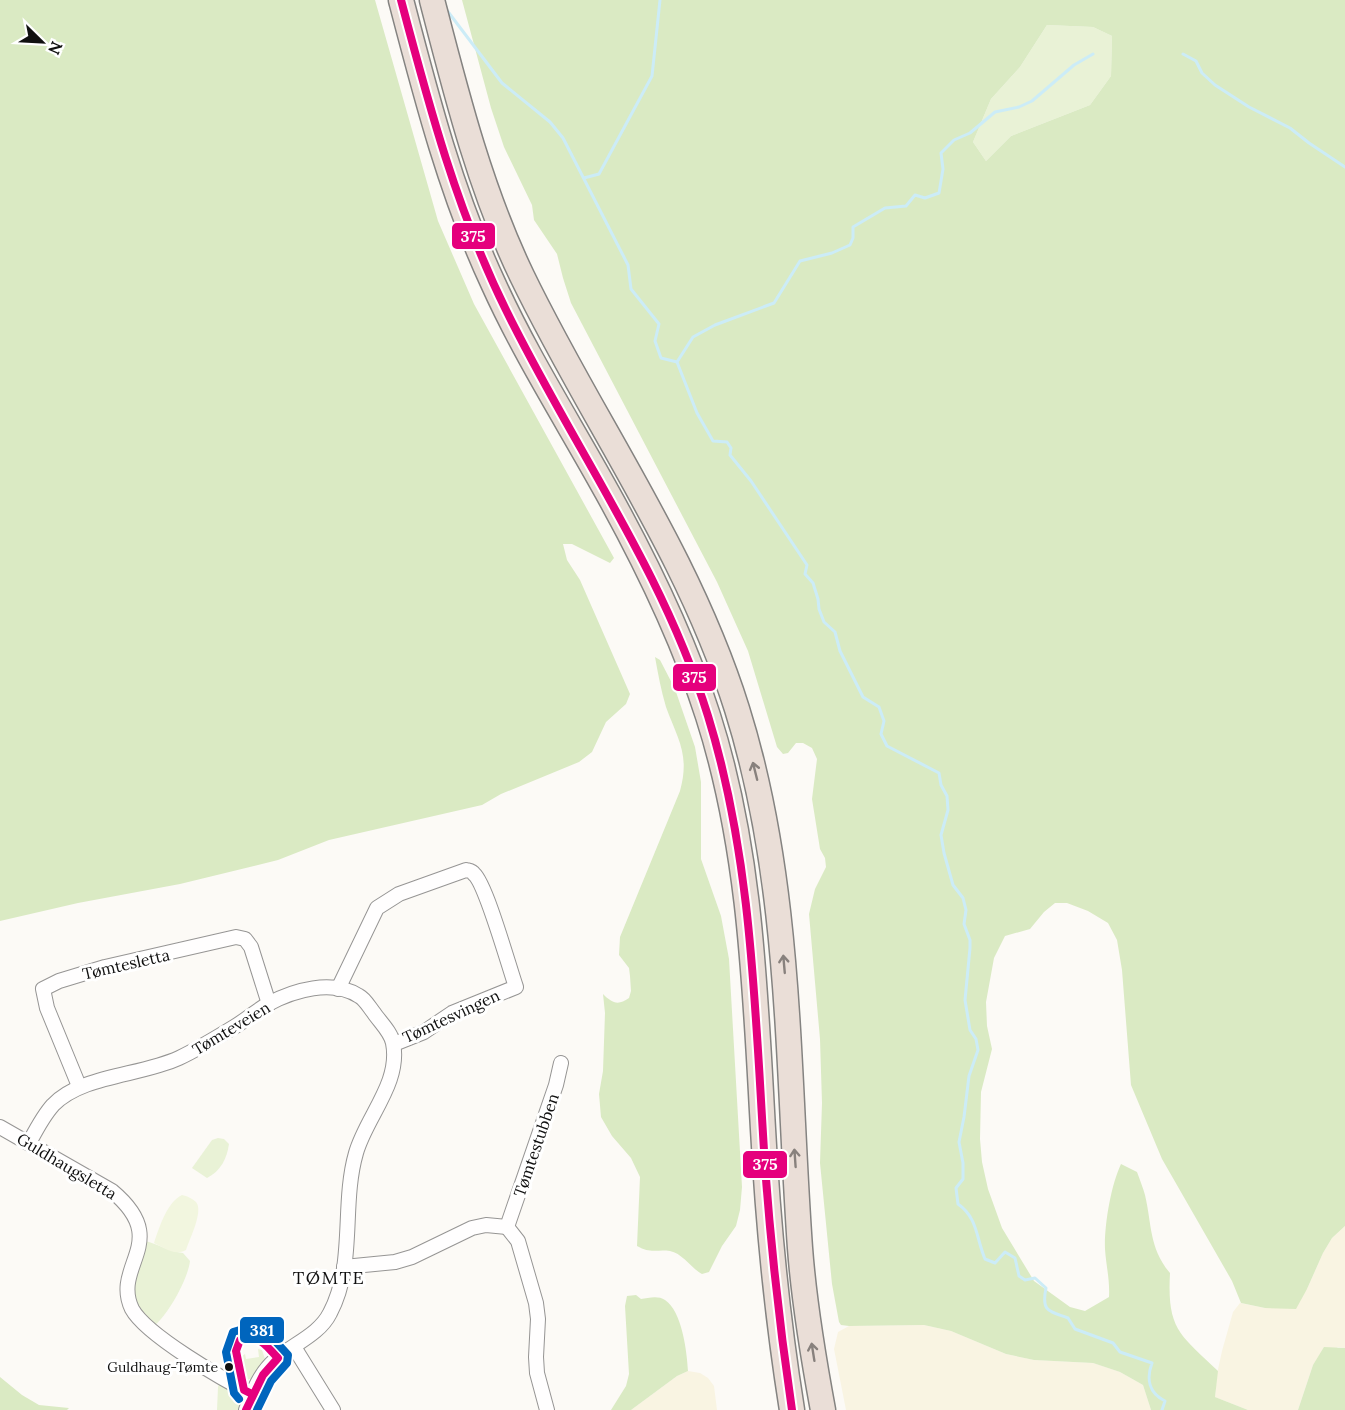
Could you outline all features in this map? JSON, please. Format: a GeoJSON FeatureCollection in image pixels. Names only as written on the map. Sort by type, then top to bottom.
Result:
{"type":"FeatureCollection","features":[{"type":"Feature","properties":{"kind":"highway"},"geometry":{"type":"LineString","coordinates":[[401,0],[444,155],[484,264],[522,342],[625,524],[665,603],[695,678],[718,749],[735,821],[748,908],[756,990],[771,1253],[777,1312],[792,1410]]}},
{"type":"Feature","properties":{"kind":"highway"},"geometry":{"type":"LineString","coordinates":[[432,0],[472,146],[520,271],[554,338],[656,518],[692,590],[723,668],[747,741],[764,815],[778,905],[786,988],[801,1251],[808,1318],[823,1410]]}},
{"type":"Feature","properties":{"kind":"street","name":"Tømtesvingen"},"geometry":{"type":"LineString","coordinates":[[338,989],[377,908],[399,894],[466,870],[473,872],[492,915],[516,987],[452,1013],[423,1032],[394,1044]]}},
{"type":"Feature","properties":{"kind":"street","name":"Tømtesletta"},"geometry":{"type":"LineString","coordinates":[[79,1086],[47,1008],[43,988],[59,981],[105,967],[236,937],[245,939],[251,947],[269,1004]]}},
{"type":"Feature","properties":{"kind":"street","name":"Tømteveien"},"geometry":{"type":"LineString","coordinates":[[29,1143],[46,1113],[55,1103],[79,1086],[164,1065],[201,1047],[269,1004],[301,991],[318,987],[349,991],[363,999],[390,1035],[394,1044]]}},
{"type":"Feature","properties":{"kind":"street"},"geometry":{"type":"LineString","coordinates":[[246,1410],[252,1394],[268,1367],[311,1334],[329,1315],[338,1294],[344,1268],[355,1155],[389,1084],[394,1044]]}},
{"type":"Feature","properties":{"kind":"street","name":"Tømtestubben"},"geometry":{"type":"LineString","coordinates":[[507,1227],[556,1085],[561,1063]]}},
{"type":"Feature","properties":{"kind":"street","name":"Guldhaugsletta"},"geometry":{"type":"LineString","coordinates":[[0,1127],[112,1191],[126,1203],[138,1223],[140,1238],[129,1282],[132,1308],[143,1324],[217,1374],[252,1394]]}},
{"type":"Feature","properties":{"kind":"street"},"geometry":{"type":"LineString","coordinates":[[344,1268],[395,1262],[412,1257],[472,1228],[486,1225],[507,1227],[518,1241],[536,1303],[537,1373],[547,1410]]}},
{"type":"Feature","properties":{"kind":"street"},"geometry":{"type":"LineString","coordinates":[[294,1347],[333,1410]]}},
{"type":"Feature","properties":{"kind":"shaded area"},"geometry":{"type":"Polygon","coordinates":[[[1345,1226],[1345,1348],[1338,1347],[1313,1365],[1298,1410],[1248,1410],[1215,1397],[1217,1374],[1233,1312],[1240,1303],[1265,1308],[1307,1289],[1332,1238],[1345,1226]]]}},
{"type":"Feature","properties":{"kind":"shaded area"},"geometry":{"type":"Polygon","coordinates":[[[924,1325],[951,1331],[1006,1354],[1034,1360],[1093,1363],[1120,1372],[1143,1385],[1151,1410],[846,1410],[834,1349],[838,1332],[849,1326],[924,1325]]]}},
{"type":"Feature","properties":{"kind":"shaded area"},"geometry":{"type":"Polygon","coordinates":[[[688,1371],[700,1373],[714,1386],[717,1410],[631,1410],[677,1376],[688,1371]]]}},
{"type":"Feature","properties":{"kind":"green space"},"geometry":{"type":"Polygon","coordinates":[[[0,0],[375,0],[438,221],[474,304],[614,558],[610,563],[572,544],[563,544],[567,560],[580,580],[630,694],[626,704],[606,722],[592,752],[579,762],[501,794],[482,805],[329,840],[278,860],[180,884],[78,903],[0,921],[0,0]]]}},
{"type":"Feature","properties":{"kind":"green space"},"geometry":{"type":"Polygon","coordinates":[[[462,0],[1345,0],[1345,1226],[1332,1238],[1323,1253],[1296,1309],[1265,1308],[1241,1303],[1232,1281],[1162,1159],[1131,1085],[1122,970],[1117,940],[1108,923],[1088,911],[1067,903],[1055,903],[1030,929],[1005,936],[994,958],[986,1002],[987,1026],[992,1049],[981,1092],[982,1162],[988,1189],[1002,1228],[1034,1281],[1070,1307],[1085,1311],[1109,1297],[1105,1240],[1111,1194],[1121,1164],[1137,1172],[1145,1195],[1152,1236],[1158,1254],[1170,1273],[1171,1307],[1178,1329],[1218,1371],[1215,1397],[1248,1410],[1151,1410],[1143,1385],[1120,1372],[1093,1363],[1034,1360],[1006,1354],[951,1331],[924,1325],[849,1326],[841,1325],[839,1322],[832,1284],[820,1163],[822,1103],[820,1039],[809,914],[815,889],[826,867],[825,858],[820,849],[812,799],[817,759],[812,748],[803,743],[796,743],[788,753],[783,754],[777,747],[748,651],[717,582],[571,303],[557,254],[534,220],[532,205],[504,147],[462,0]],[[1047,25],[1020,67],[991,99],[973,142],[986,161],[1011,136],[1090,105],[1111,76],[1112,36],[1093,27],[1047,25]]]}},
{"type":"Feature","properties":{"kind":"green space"},"geometry":{"type":"Polygon","coordinates":[[[1047,25],[1093,27],[1112,36],[1111,76],[1090,105],[1011,136],[986,161],[973,142],[991,99],[1020,67],[1047,25]]]}},
{"type":"Feature","properties":{"kind":"green space"},"geometry":{"type":"Polygon","coordinates":[[[655,657],[660,660],[675,689],[695,747],[701,782],[701,859],[721,916],[729,959],[742,1187],[736,1226],[722,1246],[709,1272],[702,1274],[674,1252],[650,1251],[637,1246],[640,1177],[631,1158],[612,1136],[601,1117],[599,1094],[603,1071],[605,1013],[603,994],[615,1002],[622,1002],[629,998],[631,991],[629,968],[619,955],[620,937],[680,791],[683,778],[681,748],[666,707],[655,657]]]}},
{"type":"Feature","properties":{"kind":"green space"},"geometry":{"type":"Polygon","coordinates":[[[224,1139],[229,1144],[227,1154],[220,1168],[207,1178],[192,1168],[212,1140],[224,1139]]]}},
{"type":"Feature","properties":{"kind":"green space"},"geometry":{"type":"Polygon","coordinates":[[[182,1195],[196,1202],[198,1212],[186,1250],[174,1252],[154,1243],[168,1209],[182,1195]]]}},
{"type":"Feature","properties":{"kind":"green space"},"geometry":{"type":"Polygon","coordinates":[[[145,1241],[183,1253],[190,1261],[186,1277],[176,1296],[154,1326],[138,1307],[135,1297],[134,1286],[145,1241]]]}},
{"type":"Feature","properties":{"kind":"green space"},"geometry":{"type":"Polygon","coordinates":[[[636,1295],[641,1299],[662,1298],[671,1305],[682,1332],[688,1371],[677,1376],[631,1410],[611,1410],[626,1386],[629,1374],[625,1306],[627,1296],[636,1295]]]}},
{"type":"Feature","properties":{"kind":"green space"},"geometry":{"type":"Polygon","coordinates":[[[1324,1347],[1345,1348],[1345,1410],[1298,1410],[1313,1365],[1324,1347]]]}},
{"type":"Feature","properties":{"kind":"green space"},"geometry":{"type":"Polygon","coordinates":[[[258,1349],[262,1350],[265,1359],[252,1378],[247,1380],[241,1357],[245,1354],[246,1359],[259,1357],[258,1349]]]}},
{"type":"Feature","properties":{"kind":"green space"},"geometry":{"type":"Polygon","coordinates":[[[0,1377],[39,1405],[69,1408],[67,1410],[0,1410],[0,1377]]]}},
{"type":"Feature","properties":{"kind":"green space"},"geometry":{"type":"Polygon","coordinates":[[[219,1384],[235,1393],[240,1401],[241,1410],[217,1410],[219,1384]]]}},
{"type":"Feature","properties":{"kind":"waterway"},"geometry":{"type":"LineString","coordinates":[[584,178],[599,174],[652,76],[660,0]]}},
{"type":"Feature","properties":{"kind":"waterway"},"geometry":{"type":"LineString","coordinates":[[446,9],[502,83],[550,122],[563,138],[628,265],[631,289],[659,324],[655,341],[661,358],[677,362],[697,413],[713,441],[727,442],[731,448],[730,455],[751,481],[807,565],[805,574],[813,583],[824,622],[835,632],[840,651],[863,697],[879,707],[884,721],[881,734],[887,746],[939,773],[941,785],[947,796],[948,810],[941,835],[944,853],[953,885],[963,898],[966,910],[964,924],[970,940],[970,948],[965,1000],[970,1030],[976,1039],[978,1050],[969,1076],[959,1142],[963,1179],[956,1188],[958,1204],[973,1222],[985,1259],[995,1263],[1005,1252],[1015,1258],[1019,1276],[1025,1280],[1035,1278],[1046,1288],[1045,1302],[1048,1309],[1068,1318],[1075,1329],[1113,1343],[1120,1352],[1152,1363],[1149,1375],[1150,1385],[1155,1394],[1165,1401],[1162,1410]]}},
{"type":"Feature","properties":{"kind":"waterway"},"geometry":{"type":"LineString","coordinates":[[677,362],[693,337],[715,325],[774,303],[800,261],[832,253],[850,245],[853,238],[853,227],[885,208],[906,206],[915,195],[925,198],[939,193],[943,169],[941,153],[954,140],[970,133],[995,112],[1019,107],[1032,101],[1074,65],[1093,54]]}},
{"type":"Feature","properties":{"kind":"waterway"},"geometry":{"type":"LineString","coordinates":[[1183,54],[1196,61],[1202,73],[1215,85],[1249,107],[1290,128],[1345,167]]}},
{"type":"Feature","properties":{"kind":"transit line","name":"375"},"geometry":{"type":"LineString","coordinates":[[401,0],[446,158],[489,273],[532,361],[642,559],[689,662],[708,716],[723,771],[734,827],[750,939],[770,1227],[792,1410]]}},
{"type":"Feature","properties":{"kind":"transit line","name":"381"},"geometry":{"type":"LineString","coordinates":[[239,1399],[234,1393],[226,1352],[233,1332],[250,1327],[266,1331],[288,1355],[287,1363],[271,1381],[257,1410]]}},
{"type":"Feature","properties":{"kind":"transit line","name":"375"},"geometry":{"type":"LineString","coordinates":[[246,1410],[263,1375],[278,1358],[266,1345],[253,1338],[240,1340],[236,1351],[244,1390],[252,1394]]}},
{"type":"Feature","properties":{"kind":"place","name":"Guldhaug-Tømte"},"geometry":{"type":"Point","coordinates":[229,1367]}},
{"type":"Feature","properties":{"kind":"district","name":"TØMTE"},"geometry":{"type":"Point","coordinates":[329,1277]}}]}
